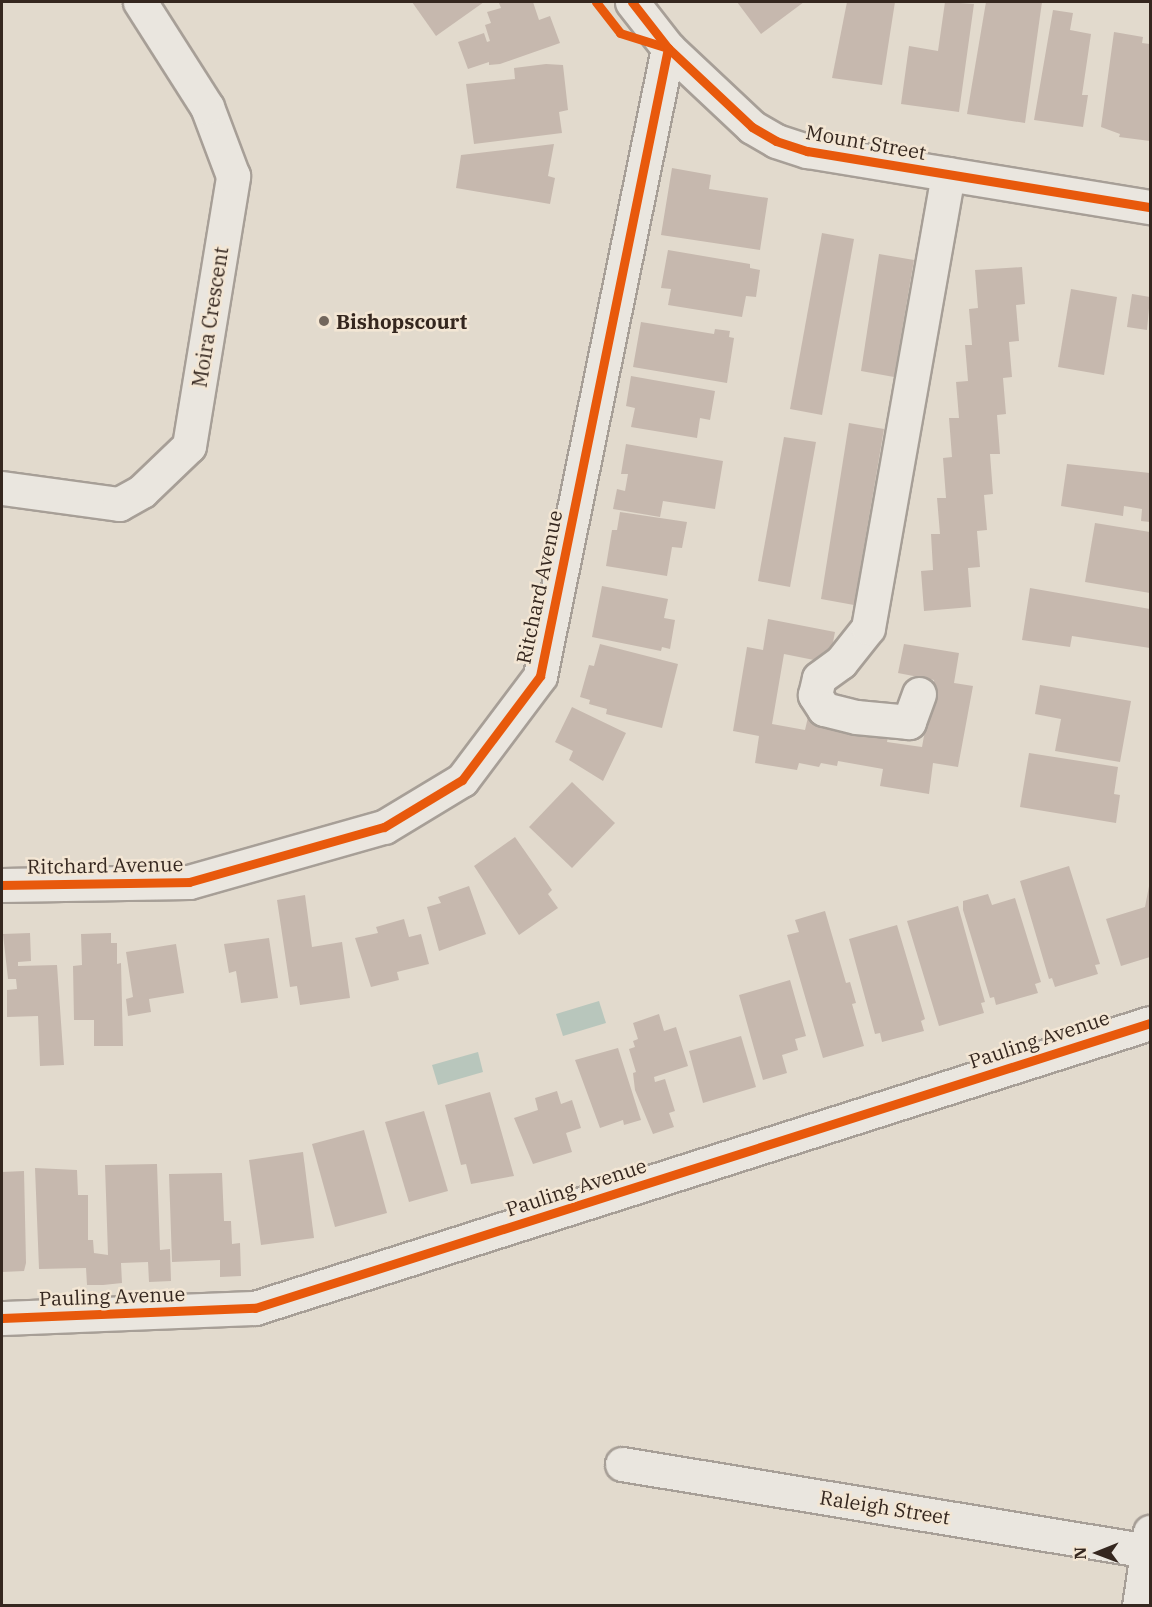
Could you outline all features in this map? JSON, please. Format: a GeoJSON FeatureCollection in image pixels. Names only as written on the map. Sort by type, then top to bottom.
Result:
{"type":"FeatureCollection","features":[{"type":"Feature","properties":{"kind":"street","name":"Moira Crescent"},"geometry":{"type":"LineString","coordinates":[[2,488],[119,504],[142,491],[189,446],[233,176],[207,107],[140,2]]}},
{"type":"Feature","properties":{"kind":"street","name":"Mount Street"},"geometry":{"type":"LineString","coordinates":[[632,2],[668,48],[752,127],[776,141],[807,151],[1150,207]]}},
{"type":"Feature","properties":{"kind":"street","name":"Ritchard Avenue"},"geometry":{"type":"LineString","coordinates":[[2,885],[189,882],[384,827],[462,780],[540,676],[668,48]]}},
{"type":"Feature","properties":{"kind":"street"},"geometry":{"type":"LineString","coordinates":[[919,694],[909,722],[856,717],[824,709],[814,695],[819,678],[841,662],[868,628],[948,174]]}},
{"type":"Feature","properties":{"kind":"street","name":"Pauling Avenue"},"geometry":{"type":"LineString","coordinates":[[2,1318],[255,1308],[1150,1023]]}},
{"type":"Feature","properties":{"kind":"street","name":"Raleigh Street"},"geometry":{"type":"LineString","coordinates":[[622,1464],[1149,1541]]}},
{"type":"Feature","properties":{"kind":"street"},"geometry":{"type":"LineString","coordinates":[[1139,1605],[1149,1541]]}},
{"type":"Feature","properties":{"kind":"shaded area"},"geometry":{"type":"Polygon","coordinates":[[[599,1001],[606,1023],[563,1036],[556,1014],[599,1001]]]}},
{"type":"Feature","properties":{"kind":"shaded area"},"geometry":{"type":"Polygon","coordinates":[[[478,1052],[483,1072],[438,1085],[432,1065],[478,1052]]]}},
{"type":"Feature","properties":{"kind":"building"},"geometry":{"type":"Polygon","coordinates":[[[412,2],[484,2],[436,36],[412,2]]]}},
{"type":"Feature","properties":{"kind":"building"},"geometry":{"type":"Polygon","coordinates":[[[533,2],[539,20],[550,16],[560,43],[500,64],[489,65],[489,62],[468,69],[458,42],[484,33],[487,42],[490,41],[485,25],[491,23],[487,12],[501,8],[499,3],[533,2]]]}},
{"type":"Feature","properties":{"kind":"building"},"geometry":{"type":"Polygon","coordinates":[[[737,2],[804,2],[761,34],[737,2]]]}},
{"type":"Feature","properties":{"kind":"building"},"geometry":{"type":"Polygon","coordinates":[[[847,2],[895,2],[882,85],[832,78],[847,2]]]}},
{"type":"Feature","properties":{"kind":"building"},"geometry":{"type":"Polygon","coordinates":[[[945,2],[974,4],[959,112],[901,104],[909,46],[938,51],[945,2]]]}},
{"type":"Feature","properties":{"kind":"building"},"geometry":{"type":"Polygon","coordinates":[[[986,2],[1042,2],[1025,123],[967,114],[986,2]]]}},
{"type":"Feature","properties":{"kind":"building"},"geometry":{"type":"Polygon","coordinates":[[[1053,10],[1073,13],[1070,30],[1091,34],[1082,95],[1088,95],[1083,127],[1034,120],[1053,10]]]}},
{"type":"Feature","properties":{"kind":"building"},"geometry":{"type":"Polygon","coordinates":[[[1114,32],[1143,37],[1142,43],[1150,44],[1150,141],[1119,137],[1120,134],[1101,127],[1114,32]]]}},
{"type":"Feature","properties":{"kind":"building"},"geometry":{"type":"Polygon","coordinates":[[[546,64],[563,65],[568,110],[559,112],[562,133],[474,144],[466,84],[515,79],[514,68],[546,64]]]}},
{"type":"Feature","properties":{"kind":"building"},"geometry":{"type":"Polygon","coordinates":[[[554,144],[548,176],[555,178],[550,204],[456,188],[461,155],[554,144]]]}},
{"type":"Feature","properties":{"kind":"building"},"geometry":{"type":"Polygon","coordinates":[[[672,168],[711,175],[709,189],[768,198],[760,250],[661,235],[672,168]]]}},
{"type":"Feature","properties":{"kind":"building"},"geometry":{"type":"Polygon","coordinates":[[[822,233],[854,239],[822,415],[790,409],[822,233]]]}},
{"type":"Feature","properties":{"kind":"building"},"geometry":{"type":"Polygon","coordinates":[[[668,250],[750,264],[750,268],[760,270],[756,297],[746,296],[742,317],[668,305],[671,289],[661,288],[668,250]]]}},
{"type":"Feature","properties":{"kind":"building"},"geometry":{"type":"Polygon","coordinates":[[[879,254],[914,260],[894,377],[861,371],[879,254]]]}},
{"type":"Feature","properties":{"kind":"building"},"geometry":{"type":"Polygon","coordinates":[[[1022,267],[1025,304],[1016,305],[1019,341],[1009,342],[1012,377],[1003,378],[1006,414],[997,415],[1000,454],[990,454],[993,494],[984,495],[987,530],[977,531],[980,567],[968,568],[971,607],[924,611],[921,571],[933,570],[931,534],[940,534],[937,498],[946,498],[943,458],[952,457],[949,418],[959,418],[956,382],[968,381],[965,345],[972,345],[969,309],[978,308],[975,270],[1022,267]]]}},
{"type":"Feature","properties":{"kind":"building"},"geometry":{"type":"Polygon","coordinates":[[[1071,289],[1117,297],[1104,375],[1058,367],[1071,289]]]}},
{"type":"Feature","properties":{"kind":"building"},"geometry":{"type":"Polygon","coordinates":[[[1132,294],[1150,297],[1147,330],[1127,327],[1132,294]]]}},
{"type":"Feature","properties":{"kind":"building"},"geometry":{"type":"Polygon","coordinates":[[[641,322],[714,334],[715,329],[730,331],[729,337],[734,338],[727,383],[633,367],[641,322]]]}},
{"type":"Feature","properties":{"kind":"building"},"geometry":{"type":"Polygon","coordinates":[[[631,376],[715,391],[710,420],[700,418],[697,438],[631,427],[635,408],[626,406],[631,376]]]}},
{"type":"Feature","properties":{"kind":"building"},"geometry":{"type":"Polygon","coordinates":[[[849,423],[884,429],[854,605],[821,599],[849,423]]]}},
{"type":"Feature","properties":{"kind":"building"},"geometry":{"type":"Polygon","coordinates":[[[784,437],[816,442],[790,587],[758,581],[784,437]]]}},
{"type":"Feature","properties":{"kind":"building"},"geometry":{"type":"Polygon","coordinates":[[[626,444],[723,461],[715,509],[663,501],[660,517],[613,509],[617,489],[625,491],[628,474],[621,474],[626,444]]]}},
{"type":"Feature","properties":{"kind":"building"},"geometry":{"type":"Polygon","coordinates":[[[1067,464],[1150,473],[1150,522],[1141,521],[1142,509],[1124,506],[1123,516],[1061,506],[1067,464]]]}},
{"type":"Feature","properties":{"kind":"building"},"geometry":{"type":"Polygon","coordinates":[[[620,512],[687,522],[682,548],[672,547],[667,576],[606,566],[612,530],[617,530],[620,512]]]}},
{"type":"Feature","properties":{"kind":"building"},"geometry":{"type":"Polygon","coordinates":[[[1095,523],[1150,532],[1150,593],[1085,582],[1095,523]]]}},
{"type":"Feature","properties":{"kind":"building"},"geometry":{"type":"Polygon","coordinates":[[[602,586],[668,599],[664,618],[675,620],[670,649],[662,647],[661,651],[592,637],[602,586]]]}},
{"type":"Feature","properties":{"kind":"building"},"geometry":{"type":"Polygon","coordinates":[[[1030,588],[1150,609],[1150,648],[1072,636],[1070,647],[1022,640],[1030,588]]]}},
{"type":"Feature","properties":{"kind":"building"},"geometry":{"type":"Polygon","coordinates":[[[768,619],[835,632],[829,663],[784,654],[772,724],[805,730],[808,717],[889,731],[887,742],[922,747],[934,680],[898,673],[904,644],[959,653],[954,683],[973,686],[958,767],[933,763],[929,794],[880,786],[883,769],[838,761],[837,766],[821,763],[819,767],[799,763],[797,770],[755,763],[759,736],[733,731],[747,647],[763,650],[768,619]]]}},
{"type":"Feature","properties":{"kind":"building"},"geometry":{"type":"Polygon","coordinates":[[[600,644],[678,664],[662,728],[606,714],[607,709],[589,704],[590,700],[580,697],[589,665],[594,666],[600,644]]]}},
{"type":"Feature","properties":{"kind":"building"},"geometry":{"type":"Polygon","coordinates":[[[1040,685],[1131,701],[1120,762],[1055,751],[1061,719],[1035,714],[1040,685]]]}},
{"type":"Feature","properties":{"kind":"building"},"geometry":{"type":"Polygon","coordinates":[[[572,707],[626,733],[603,781],[569,760],[573,751],[555,742],[572,707]]]}},
{"type":"Feature","properties":{"kind":"building"},"geometry":{"type":"Polygon","coordinates":[[[1029,753],[1118,767],[1114,794],[1120,795],[1116,823],[1020,807],[1029,753]]]}},
{"type":"Feature","properties":{"kind":"building"},"geometry":{"type":"Polygon","coordinates":[[[572,782],[615,823],[572,868],[529,827],[572,782]]]}},
{"type":"Feature","properties":{"kind":"building"},"geometry":{"type":"Polygon","coordinates":[[[515,837],[552,890],[548,894],[558,908],[519,935],[474,866],[515,837]]]}},
{"type":"Feature","properties":{"kind":"building"},"geometry":{"type":"Polygon","coordinates":[[[1069,866],[1100,964],[1095,965],[1098,974],[1055,987],[1052,978],[1049,979],[1020,881],[1069,866]]]}},
{"type":"Feature","properties":{"kind":"building"},"geometry":{"type":"Polygon","coordinates":[[[1150,881],[1150,957],[1121,966],[1106,919],[1145,907],[1150,881]]]}},
{"type":"Feature","properties":{"kind":"building"},"geometry":{"type":"Polygon","coordinates":[[[469,886],[486,934],[439,951],[427,907],[441,903],[438,897],[469,886]]]}},
{"type":"Feature","properties":{"kind":"building"},"geometry":{"type":"Polygon","coordinates":[[[988,894],[992,905],[1015,898],[1041,982],[1035,984],[1038,993],[996,1005],[994,997],[990,998],[963,910],[963,901],[988,894]]]}},
{"type":"Feature","properties":{"kind":"building"},"geometry":{"type":"Polygon","coordinates":[[[305,895],[312,947],[342,942],[350,998],[300,1005],[297,986],[290,987],[277,900],[305,895]]]}},
{"type":"Feature","properties":{"kind":"building"},"geometry":{"type":"Polygon","coordinates":[[[958,906],[985,1002],[981,1003],[984,1013],[939,1026],[907,921],[958,906]]]}},
{"type":"Feature","properties":{"kind":"building"},"geometry":{"type":"Polygon","coordinates":[[[825,911],[846,983],[850,982],[856,1003],[852,1004],[864,1046],[823,1058],[787,935],[799,932],[795,920],[825,911]]]}},
{"type":"Feature","properties":{"kind":"building"},"geometry":{"type":"Polygon","coordinates":[[[404,919],[409,937],[421,934],[429,964],[397,972],[399,980],[371,987],[355,938],[378,933],[376,927],[404,919]]]}},
{"type":"Feature","properties":{"kind":"building"},"geometry":{"type":"Polygon","coordinates":[[[897,925],[925,1019],[921,1021],[924,1031],[882,1042],[880,1033],[875,1034],[849,939],[897,925]]]}},
{"type":"Feature","properties":{"kind":"building"},"geometry":{"type":"Polygon","coordinates":[[[30,933],[31,961],[18,962],[18,966],[57,965],[64,1065],[40,1066],[38,1016],[7,1017],[7,990],[17,989],[16,979],[8,979],[3,934],[30,933]]]}},
{"type":"Feature","properties":{"kind":"building"},"geometry":{"type":"Polygon","coordinates":[[[111,933],[111,943],[117,943],[117,964],[121,963],[123,1046],[94,1046],[94,1020],[74,1020],[73,966],[82,965],[81,934],[111,933]]]}},
{"type":"Feature","properties":{"kind":"building"},"geometry":{"type":"Polygon","coordinates":[[[269,938],[278,998],[241,1003],[236,971],[229,973],[224,944],[269,938]]]}},
{"type":"Feature","properties":{"kind":"building"},"geometry":{"type":"Polygon","coordinates":[[[176,944],[184,993],[149,999],[151,1012],[128,1016],[126,999],[133,997],[126,952],[176,944]]]}},
{"type":"Feature","properties":{"kind":"building"},"geometry":{"type":"Polygon","coordinates":[[[790,980],[806,1036],[795,1039],[798,1050],[782,1055],[787,1073],[763,1080],[739,995],[790,980]]]}},
{"type":"Feature","properties":{"kind":"building"},"geometry":{"type":"Polygon","coordinates":[[[659,1014],[664,1031],[676,1027],[688,1066],[654,1077],[655,1082],[665,1079],[675,1111],[669,1113],[674,1127],[653,1134],[635,1090],[633,1073],[636,1072],[629,1049],[635,1047],[633,1041],[638,1039],[633,1023],[659,1014]]]}},
{"type":"Feature","properties":{"kind":"building"},"geometry":{"type":"Polygon","coordinates":[[[741,1036],[756,1087],[703,1103],[689,1051],[741,1036]]]}},
{"type":"Feature","properties":{"kind":"building"},"geometry":{"type":"Polygon","coordinates":[[[618,1048],[641,1120],[624,1125],[623,1120],[600,1128],[575,1060],[618,1048]]]}},
{"type":"Feature","properties":{"kind":"building"},"geometry":{"type":"Polygon","coordinates":[[[557,1091],[561,1104],[572,1100],[581,1128],[566,1133],[572,1152],[533,1164],[514,1118],[538,1110],[535,1098],[557,1091]]]}},
{"type":"Feature","properties":{"kind":"building"},"geometry":{"type":"Polygon","coordinates":[[[490,1092],[514,1176],[471,1184],[466,1164],[461,1165],[445,1105],[490,1092]]]}},
{"type":"Feature","properties":{"kind":"building"},"geometry":{"type":"Polygon","coordinates":[[[424,1111],[448,1191],[409,1202],[385,1122],[424,1111]]]}},
{"type":"Feature","properties":{"kind":"building"},"geometry":{"type":"Polygon","coordinates":[[[364,1130],[387,1213],[335,1227],[312,1144],[364,1130]]]}},
{"type":"Feature","properties":{"kind":"building"},"geometry":{"type":"Polygon","coordinates":[[[303,1152],[314,1238],[261,1245],[249,1160],[303,1152]]]}},
{"type":"Feature","properties":{"kind":"building"},"geometry":{"type":"Polygon","coordinates":[[[157,1164],[160,1250],[170,1249],[171,1281],[149,1282],[148,1262],[121,1263],[122,1283],[103,1285],[87,1285],[86,1268],[39,1269],[35,1168],[77,1170],[78,1195],[88,1195],[88,1240],[93,1240],[94,1253],[108,1255],[105,1165],[157,1164]]]}},
{"type":"Feature","properties":{"kind":"building"},"geometry":{"type":"Polygon","coordinates":[[[24,1171],[26,1263],[24,1271],[2,1272],[2,1172],[24,1171]]]}},
{"type":"Feature","properties":{"kind":"building"},"geometry":{"type":"Polygon","coordinates":[[[222,1173],[224,1221],[231,1221],[232,1244],[240,1243],[241,1276],[220,1277],[220,1260],[172,1262],[169,1174],[222,1173]]]}},
{"type":"Feature","properties":{"kind":"cycle path"},"geometry":{"type":"LineString","coordinates":[[596,2],[620,33],[668,48]]}},
{"type":"Feature","properties":{"kind":"cycle path"},"geometry":{"type":"LineString","coordinates":[[632,2],[668,48],[752,127],[776,141],[807,151],[1150,207]]}},
{"type":"Feature","properties":{"kind":"cycle path"},"geometry":{"type":"LineString","coordinates":[[2,885],[189,882],[384,827],[462,780],[540,676],[668,48]]}},
{"type":"Feature","properties":{"kind":"cycle path"},"geometry":{"type":"LineString","coordinates":[[2,1318],[255,1308],[1150,1023]]}},
{"type":"Feature","properties":{"kind":"place","name":"Bishopscourt"},"geometry":{"type":"Point","coordinates":[324,321]}}]}
